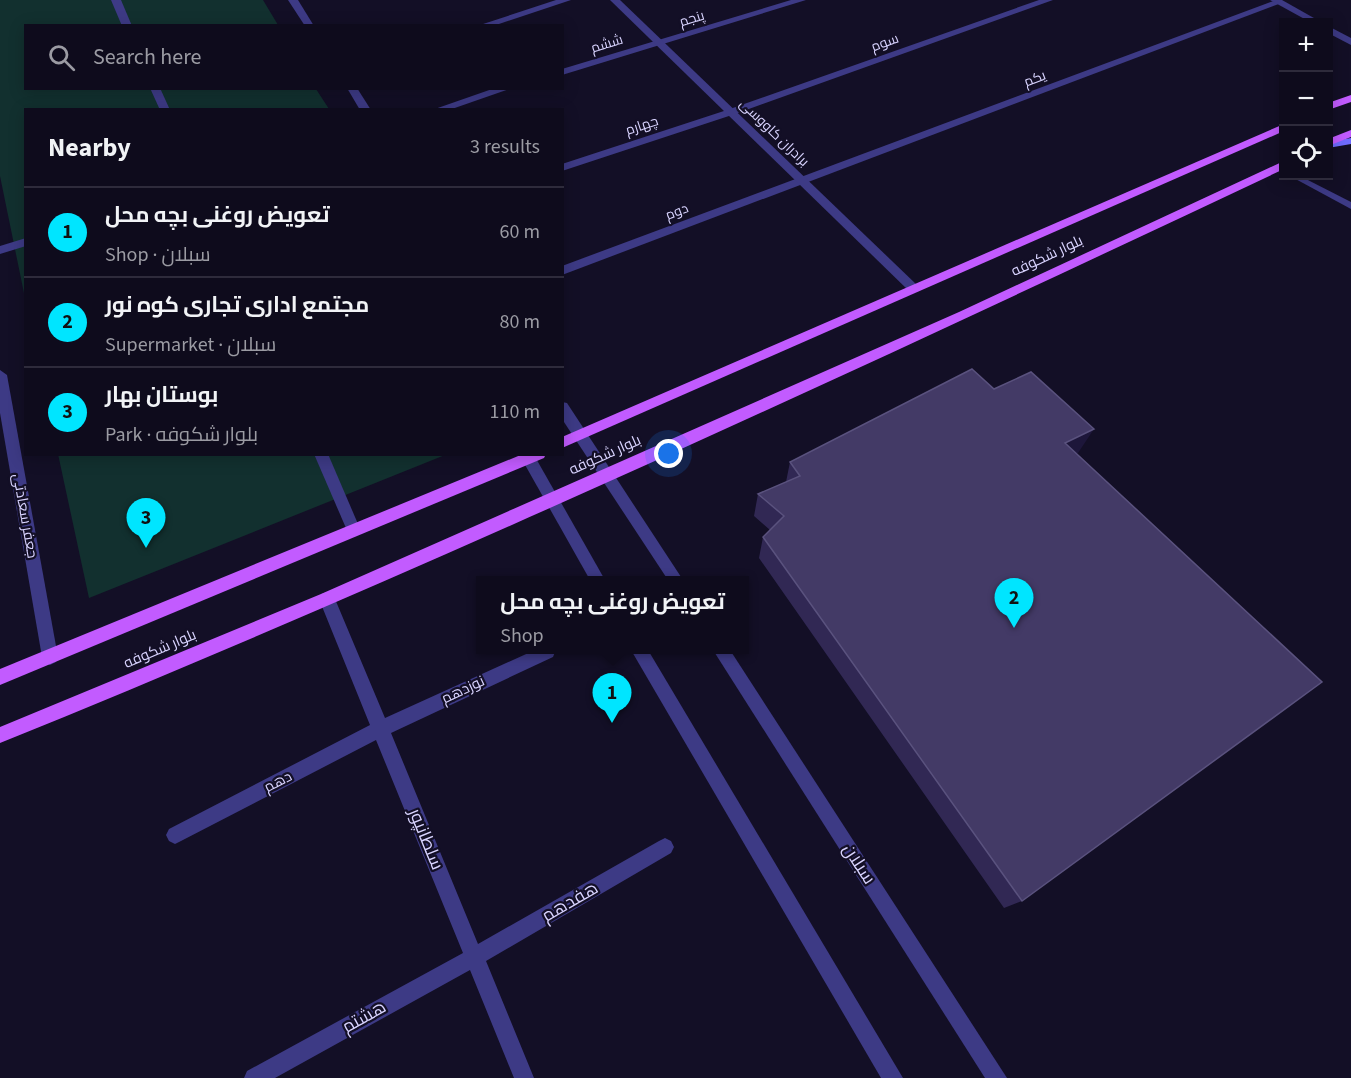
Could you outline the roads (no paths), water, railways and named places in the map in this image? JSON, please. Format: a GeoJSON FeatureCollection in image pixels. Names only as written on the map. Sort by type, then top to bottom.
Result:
{"type":"FeatureCollection","features":[{"type":"Feature","properties":{"kind":"main road"},"geometry":{"type":"LineString","coordinates":[[1333,105],[1351,98]]}},
{"type":"Feature","properties":{"kind":"main road","name":"بلوار شکوفه"},"geometry":{"type":"LineString","coordinates":[[564,442],[1279,129]]}},
{"type":"Feature","properties":{"kind":"main road"},"geometry":{"type":"LineString","coordinates":[[1333,142],[1351,133]]}},
{"type":"Feature","properties":{"kind":"main road"},"geometry":{"type":"LineString","coordinates":[[1333,143],[1351,141]]}},
{"type":"Feature","properties":{"kind":"main road","name":"بلوار شکوفه"},"geometry":{"type":"LineString","coordinates":[[0,735],[327,599],[963,315],[1279,168]]}},
{"type":"Feature","properties":{"kind":"main road"},"geometry":{"type":"LineString","coordinates":[[0,677],[534,457]]}},
{"type":"Feature","properties":{"kind":"street"},"geometry":{"type":"LineString","coordinates":[[116,0],[126,24]]}},
{"type":"Feature","properties":{"kind":"street"},"geometry":{"type":"LineString","coordinates":[[293,0],[309,24]]}},
{"type":"Feature","properties":{"kind":"street"},"geometry":{"type":"LineString","coordinates":[[488,24],[566,0]]}},
{"type":"Feature","properties":{"kind":"street","name":"برادران کاووسی"},"geometry":{"type":"LineString","coordinates":[[615,0],[913,288]]}},
{"type":"Feature","properties":{"kind":"street","name":"پنجم"},"geometry":{"type":"LineString","coordinates":[[659,43],[801,0]]}},
{"type":"Feature","properties":{"kind":"street","name":"سوم"},"geometry":{"type":"LineString","coordinates":[[731,112],[1048,0]]}},
{"type":"Feature","properties":{"kind":"street"},"geometry":{"type":"LineString","coordinates":[[1277,1],[1309,18]]}},
{"type":"Feature","properties":{"kind":"street","name":"یکم"},"geometry":{"type":"LineString","coordinates":[[802,180],[1277,1]]}},
{"type":"Feature","properties":{"kind":"street"},"geometry":{"type":"LineString","coordinates":[[1333,31],[1351,42]]}},
{"type":"Feature","properties":{"kind":"street","name":"ششم"},"geometry":{"type":"LineString","coordinates":[[564,71],[659,43]]}},
{"type":"Feature","properties":{"kind":"street"},"geometry":{"type":"LineString","coordinates":[[156,90],[164,108]]}},
{"type":"Feature","properties":{"kind":"street"},"geometry":{"type":"LineString","coordinates":[[353,90],[365,108]]}},
{"type":"Feature","properties":{"kind":"street"},"geometry":{"type":"LineString","coordinates":[[443,108],[501,90]]}},
{"type":"Feature","properties":{"kind":"street","name":"چهارم"},"geometry":{"type":"LineString","coordinates":[[564,167],[731,112]]}},
{"type":"Feature","properties":{"kind":"street","name":"دوم"},"geometry":{"type":"LineString","coordinates":[[564,270],[802,180]]}},
{"type":"Feature","properties":{"kind":"street"},"geometry":{"type":"LineString","coordinates":[[0,250],[24,244]]}},
{"type":"Feature","properties":{"kind":"street","name":"جعفر سعادتی"},"geometry":{"type":"LineString","coordinates":[[0,375],[50,657]]}},
{"type":"Feature","properties":{"kind":"street"},"geometry":{"type":"LineString","coordinates":[[564,410],[673,576]]}},
{"type":"Feature","properties":{"kind":"street"},"geometry":{"type":"LineString","coordinates":[[322,456],[354,531]]}},
{"type":"Feature","properties":{"kind":"street"},"geometry":{"type":"LineString","coordinates":[[534,457],[550,500],[596,576]]}},
{"type":"Feature","properties":{"kind":"street","name":"سلطانپور"},"geometry":{"type":"LineString","coordinates":[[327,599],[524,1078]]}},
{"type":"Feature","properties":{"kind":"street","name":"نوزدهم"},"geometry":{"type":"LineString","coordinates":[[380,729],[543,654]]}},
{"type":"Feature","properties":{"kind":"street"},"geometry":{"type":"LineString","coordinates":[[641,654],[893,1078]]}},
{"type":"Feature","properties":{"kind":"street","name":"سبلان"},"geometry":{"type":"LineString","coordinates":[[724,654],[997,1078]]}},
{"type":"Feature","properties":{"kind":"street","name":"دهم"},"geometry":{"type":"LineString","coordinates":[[175,835],[380,729]]}},
{"type":"Feature","properties":{"kind":"street","name":"هفدهم"},"geometry":{"type":"LineString","coordinates":[[474,957],[665,847]]}},
{"type":"Feature","properties":{"kind":"street","name":"هشتم"},"geometry":{"type":"LineString","coordinates":[[254,1078],[474,957]]}},
{"type":"Feature","properties":{"kind":"lane"},"geometry":{"type":"LineString","coordinates":[[1302,180],[1351,206]]}},
{"type":"Feature","properties":{"kind":"place","name":"بوستان بهار"},"geometry":{"type":"Point","coordinates":[146,548]}},
{"type":"Feature","properties":{"kind":"place","name":"مجتمع اداری تجاری کوه نور"},"geometry":{"type":"Point","coordinates":[1014,628]}},
{"type":"Feature","properties":{"kind":"place","name":"تعویض روغنی بچه محل"},"geometry":{"type":"Point","coordinates":[612,723]}}]}
